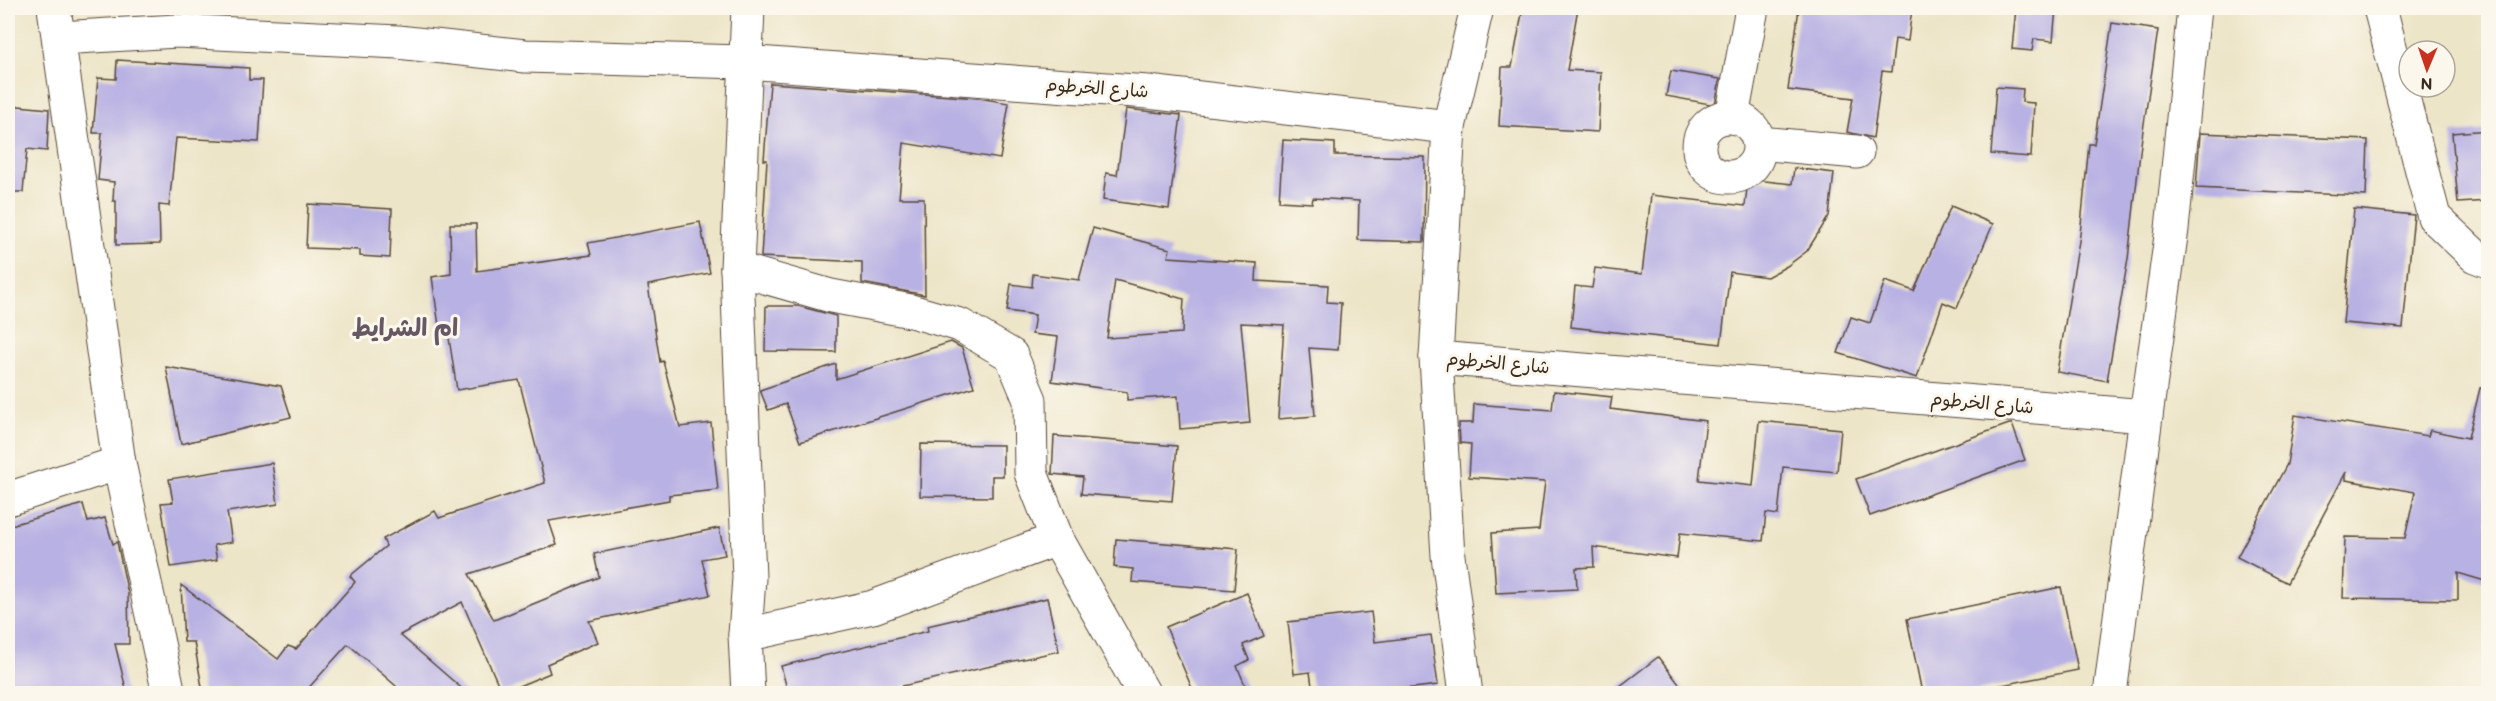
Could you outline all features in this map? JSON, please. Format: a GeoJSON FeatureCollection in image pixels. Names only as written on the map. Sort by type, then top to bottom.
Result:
{"type":"FeatureCollection","features":[{"type":"Feature","properties":{"kind":"street"},"geometry":{"type":"LineString","coordinates":[[748,8],[737,269],[749,578],[745,635],[748,693]]}},
{"type":"Feature","properties":{"kind":"street"},"geometry":{"type":"LineString","coordinates":[[1449,127],[1477,8]]}},
{"type":"Feature","properties":{"kind":"street"},"geometry":{"type":"LineString","coordinates":[[1732,117],[1752,8]]}},
{"type":"Feature","properties":{"kind":"street"},"geometry":{"type":"LineString","coordinates":[[2110,693],[2172,229],[2194,8]]}},
{"type":"Feature","properties":{"kind":"street"},"geometry":{"type":"LineString","coordinates":[[2380,8],[2434,217],[2475,256],[2488,261]]}},
{"type":"Feature","properties":{"kind":"street"},"geometry":{"type":"LineString","coordinates":[[57,23],[119,463],[169,693]]}},
{"type":"Feature","properties":{"kind":"street","name":"شارع الخرطوم"},"geometry":{"type":"LineString","coordinates":[[57,23],[398,42],[525,56],[744,62],[1148,92],[1449,127],[1436,358],[2146,416]]}},
{"type":"Feature","properties":{"kind":"street"},"geometry":{"type":"LineString","coordinates":[[1732,117],[1750,125],[1759,143],[1755,162],[1749,170],[1731,177],[1712,171],[1701,156],[1701,137],[1713,122],[1732,117]]}},
{"type":"Feature","properties":{"kind":"street"},"geometry":{"type":"LineString","coordinates":[[1759,143],[1857,152]]}},
{"type":"Feature","properties":{"kind":"street"},"geometry":{"type":"LineString","coordinates":[[737,269],[831,296],[911,311],[960,325],[1011,355],[1030,400],[1031,473],[1057,539],[1144,693]]}},
{"type":"Feature","properties":{"kind":"street"},"geometry":{"type":"LineString","coordinates":[[1436,358],[1448,556],[1466,693]]}},
{"type":"Feature","properties":{"kind":"street"},"geometry":{"type":"LineString","coordinates":[[8,498],[119,463]]}},
{"type":"Feature","properties":{"kind":"street"},"geometry":{"type":"LineString","coordinates":[[745,635],[873,607],[1057,539]]}},
{"type":"Feature","properties":{"kind":"building"},"geometry":{"type":"Polygon","coordinates":[[[1523,8],[1578,8],[1567,70],[1601,72],[1598,132],[1499,126],[1502,67],[1512,67],[1523,8]]]}},
{"type":"Feature","properties":{"kind":"building"},"geometry":{"type":"Polygon","coordinates":[[[1799,8],[1912,8],[1908,41],[1895,39],[1891,72],[1882,71],[1873,138],[1847,132],[1853,98],[1788,90],[1799,8]]]}},
{"type":"Feature","properties":{"kind":"building"},"geometry":{"type":"Polygon","coordinates":[[[2016,8],[2056,8],[2053,41],[2034,39],[2032,51],[2012,49],[2016,8]]]}},
{"type":"Feature","properties":{"kind":"building"},"geometry":{"type":"Polygon","coordinates":[[[2112,23],[2158,30],[2141,144],[2128,259],[2107,381],[2057,372],[2080,235],[2089,144],[2094,144],[2112,23]]]}},
{"type":"Feature","properties":{"kind":"building"},"geometry":{"type":"Polygon","coordinates":[[[117,60],[249,68],[249,80],[263,80],[259,142],[176,138],[169,206],[159,205],[160,244],[116,245],[114,182],[98,180],[102,133],[93,133],[98,78],[116,79],[117,60]]]}},
{"type":"Feature","properties":{"kind":"building"},"geometry":{"type":"Polygon","coordinates":[[[1671,71],[1720,79],[1715,105],[1666,96],[1671,71]]]}},
{"type":"Feature","properties":{"kind":"building"},"geometry":{"type":"Polygon","coordinates":[[[770,83],[978,98],[1009,103],[1000,159],[904,143],[899,198],[924,198],[925,295],[862,283],[862,262],[761,257],[767,160],[764,160],[770,83]]]}},
{"type":"Feature","properties":{"kind":"building"},"geometry":{"type":"Polygon","coordinates":[[[1996,87],[2023,89],[2022,102],[2034,103],[2031,157],[1991,154],[1996,87]]]}},
{"type":"Feature","properties":{"kind":"building"},"geometry":{"type":"Polygon","coordinates":[[[8,105],[49,109],[47,151],[27,149],[23,192],[8,192],[8,105]]]}},
{"type":"Feature","properties":{"kind":"building"},"geometry":{"type":"Polygon","coordinates":[[[1126,109],[1181,115],[1169,209],[1103,200],[1106,173],[1117,175],[1126,109]]]}},
{"type":"Feature","properties":{"kind":"building"},"geometry":{"type":"Polygon","coordinates":[[[2488,130],[2488,201],[2458,203],[2452,133],[2488,130]]]}},
{"type":"Feature","properties":{"kind":"building"},"geometry":{"type":"Polygon","coordinates":[[[2200,133],[2368,140],[2366,196],[2196,188],[2200,133]]]}},
{"type":"Feature","properties":{"kind":"building"},"geometry":{"type":"Polygon","coordinates":[[[1283,140],[1335,143],[1335,155],[1425,157],[1424,242],[1358,240],[1359,201],[1313,198],[1312,203],[1279,201],[1283,140]]]}},
{"type":"Feature","properties":{"kind":"building"},"geometry":{"type":"Polygon","coordinates":[[[1794,168],[1834,173],[1829,216],[1807,251],[1787,266],[1767,277],[1730,272],[1721,344],[1571,327],[1575,286],[1592,288],[1595,268],[1642,274],[1651,195],[1745,206],[1748,179],[1792,184],[1794,168]]]}},
{"type":"Feature","properties":{"kind":"building"},"geometry":{"type":"Polygon","coordinates":[[[308,204],[392,209],[390,258],[360,256],[360,250],[306,248],[308,204]]]}},
{"type":"Feature","properties":{"kind":"building"},"geometry":{"type":"Polygon","coordinates":[[[1951,206],[1993,224],[1957,308],[1943,302],[1917,378],[1838,353],[1851,317],[1870,323],[1885,281],[1914,291],[1951,206]]]}},
{"type":"Feature","properties":{"kind":"building"},"geometry":{"type":"Polygon","coordinates":[[[2354,209],[2414,215],[2403,328],[2343,323],[2354,209]]]}},
{"type":"Feature","properties":{"kind":"building"},"geometry":{"type":"Polygon","coordinates":[[[700,222],[710,273],[648,285],[660,362],[663,361],[680,427],[711,423],[718,490],[669,495],[669,500],[549,521],[557,545],[469,574],[494,620],[599,577],[594,554],[719,528],[725,555],[702,559],[710,595],[589,621],[598,642],[547,664],[550,673],[502,693],[462,602],[400,635],[467,693],[404,693],[348,644],[304,693],[203,693],[194,642],[184,642],[181,585],[278,659],[288,646],[296,649],[355,582],[350,576],[386,546],[383,539],[435,511],[439,518],[545,483],[519,380],[457,390],[447,325],[439,326],[432,277],[451,274],[450,224],[476,224],[477,271],[591,255],[588,243],[700,222]]]}},
{"type":"Feature","properties":{"kind":"building"},"geometry":{"type":"Polygon","coordinates":[[[1093,228],[1170,249],[1168,257],[1257,263],[1256,281],[1328,285],[1327,302],[1341,303],[1338,350],[1309,348],[1315,416],[1278,419],[1284,325],[1241,323],[1250,423],[1180,429],[1178,396],[1127,400],[1127,392],[1052,381],[1058,337],[1032,334],[1035,315],[1007,311],[1011,284],[1032,287],[1033,274],[1079,280],[1093,228]],[[1115,280],[1107,338],[1182,333],[1184,299],[1115,280]]]}},
{"type":"Feature","properties":{"kind":"building"},"geometry":{"type":"Polygon","coordinates":[[[766,306],[798,306],[836,316],[836,352],[765,351],[766,306]]]}},
{"type":"Feature","properties":{"kind":"building"},"geometry":{"type":"Polygon","coordinates":[[[951,342],[962,348],[974,387],[800,442],[786,404],[768,410],[760,390],[836,364],[836,379],[951,342]]]}},
{"type":"Feature","properties":{"kind":"building"},"geometry":{"type":"Polygon","coordinates":[[[166,367],[281,386],[291,417],[181,444],[166,367]]]}},
{"type":"Feature","properties":{"kind":"building"},"geometry":{"type":"Polygon","coordinates":[[[2480,388],[2488,389],[2488,582],[2458,573],[2458,600],[2343,598],[2345,537],[2405,538],[2415,492],[2346,480],[2346,472],[2287,583],[2237,557],[2287,464],[2295,415],[2428,436],[2430,430],[2468,438],[2480,388]]]}},
{"type":"Feature","properties":{"kind":"building"},"geometry":{"type":"Polygon","coordinates":[[[1554,391],[1612,397],[1610,409],[1706,421],[1699,480],[1753,486],[1759,421],[1841,429],[1837,472],[1783,467],[1778,515],[1766,513],[1763,541],[1680,533],[1677,558],[1593,547],[1594,567],[1576,568],[1577,589],[1496,593],[1492,533],[1539,530],[1545,482],[1469,477],[1471,444],[1460,443],[1459,423],[1473,423],[1474,404],[1552,410],[1554,391]]]}},
{"type":"Feature","properties":{"kind":"building"},"geometry":{"type":"Polygon","coordinates":[[[2012,424],[2025,460],[1870,516],[1856,479],[2012,424]]]}},
{"type":"Feature","properties":{"kind":"building"},"geometry":{"type":"Polygon","coordinates":[[[1054,436],[1177,446],[1172,501],[1081,494],[1083,477],[1052,474],[1054,436]]]}},
{"type":"Feature","properties":{"kind":"building"},"geometry":{"type":"Polygon","coordinates":[[[921,444],[1003,445],[1003,476],[992,476],[992,497],[920,496],[921,444]]]}},
{"type":"Feature","properties":{"kind":"building"},"geometry":{"type":"Polygon","coordinates":[[[272,463],[278,504],[227,512],[232,542],[214,545],[217,560],[171,567],[161,503],[173,502],[169,479],[272,463]]]}},
{"type":"Feature","properties":{"kind":"building"},"geometry":{"type":"Polygon","coordinates":[[[83,504],[88,522],[105,518],[113,544],[117,542],[128,594],[129,644],[115,644],[127,693],[8,693],[8,526],[83,504]]]}},
{"type":"Feature","properties":{"kind":"building"},"geometry":{"type":"Polygon","coordinates":[[[1116,539],[1238,549],[1234,590],[1132,582],[1133,569],[1114,567],[1116,539]]]}},
{"type":"Feature","properties":{"kind":"building"},"geometry":{"type":"Polygon","coordinates":[[[2061,587],[2078,670],[1962,693],[1922,693],[1907,619],[2061,587]]]}},
{"type":"Feature","properties":{"kind":"building"},"geometry":{"type":"Polygon","coordinates":[[[1247,593],[1264,636],[1243,645],[1249,660],[1237,666],[1246,687],[1230,693],[1194,693],[1166,627],[1247,593]]]}},
{"type":"Feature","properties":{"kind":"building"},"geometry":{"type":"Polygon","coordinates":[[[1047,598],[1059,651],[902,686],[904,693],[788,693],[781,666],[928,631],[927,626],[1047,598]]]}},
{"type":"Feature","properties":{"kind":"building"},"geometry":{"type":"Polygon","coordinates":[[[1371,612],[1375,642],[1431,635],[1438,685],[1370,693],[1313,693],[1310,672],[1294,674],[1288,622],[1371,612]]]}},
{"type":"Feature","properties":{"kind":"building"},"geometry":{"type":"Polygon","coordinates":[[[1658,657],[1686,693],[1611,693],[1658,657]]]}},
{"type":"Feature","properties":{"kind":"district","name":"ام الشرايط"},"geometry":{"type":"Point","coordinates":[405,328]}}]}
